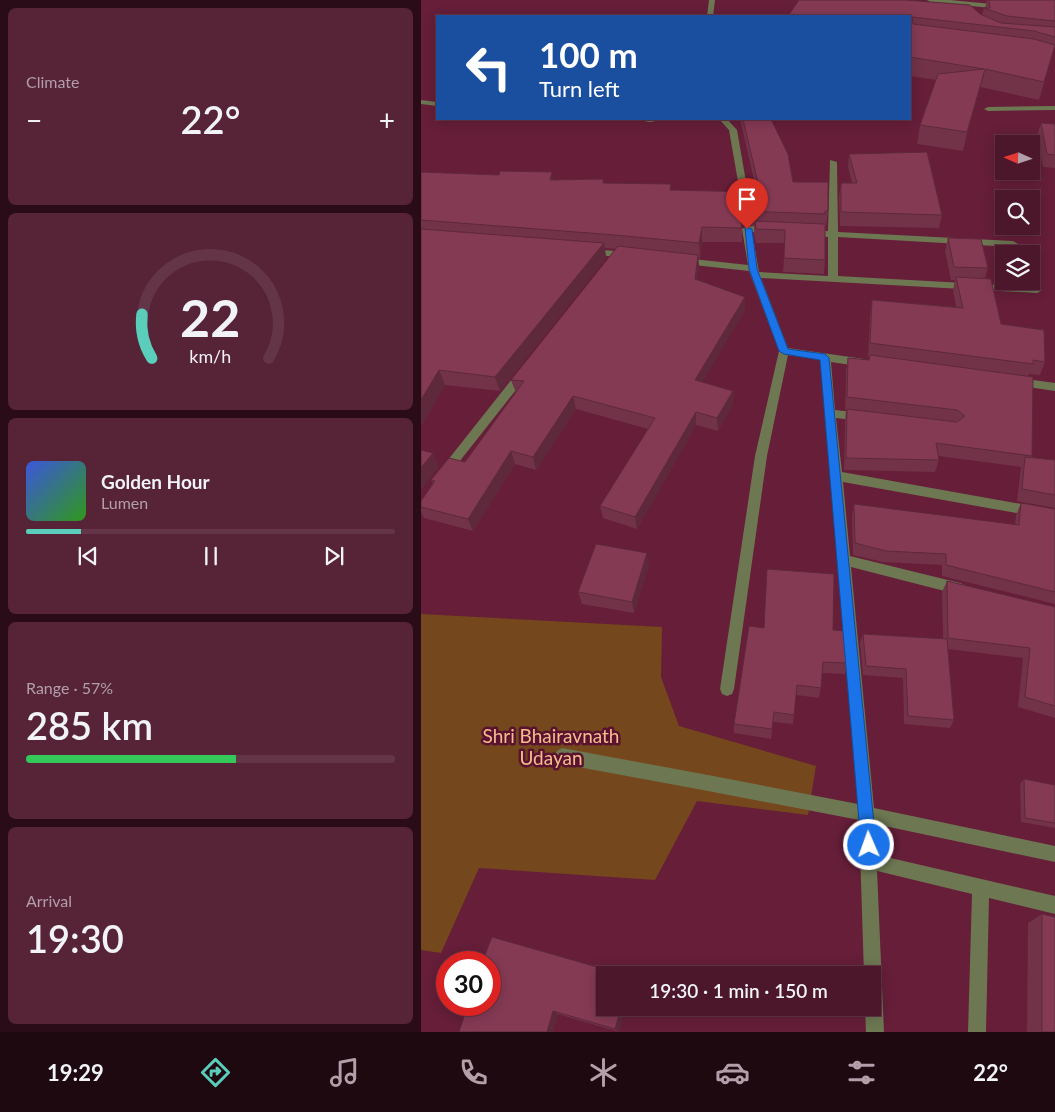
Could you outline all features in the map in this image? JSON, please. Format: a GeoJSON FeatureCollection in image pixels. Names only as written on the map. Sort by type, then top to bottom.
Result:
{"type":"FeatureCollection","features":[{"type":"Feature","properties":{"kind":"street"},"geometry":{"type":"LineString","coordinates":[[710,15],[712,0]]}},
{"type":"Feature","properties":{"kind":"street"},"geometry":{"type":"LineString","coordinates":[[931,0],[1009,7]]}},
{"type":"Feature","properties":{"kind":"street"},"geometry":{"type":"LineString","coordinates":[[971,13],[972,4]]}},
{"type":"Feature","properties":{"kind":"street"},"geometry":{"type":"LineString","coordinates":[[421,102],[436,104]]}},
{"type":"Feature","properties":{"kind":"street"},"geometry":{"type":"LineString","coordinates":[[988,109],[1055,108]]}},
{"type":"Feature","properties":{"kind":"street"},"geometry":{"type":"LineString","coordinates":[[724,120],[733,130],[744,193]]}},
{"type":"Feature","properties":{"kind":"street"},"geometry":{"type":"LineString","coordinates":[[833,162],[833,279]]}},
{"type":"Feature","properties":{"kind":"street"},"geometry":{"type":"LineString","coordinates":[[727,689],[761,456],[784,351],[754,272],[747,229],[1013,244]]}},
{"type":"Feature","properties":{"kind":"street"},"geometry":{"type":"LineString","coordinates":[[578,251],[614,258],[636,256]]}},
{"type":"Feature","properties":{"kind":"street"},"geometry":{"type":"LineString","coordinates":[[675,260],[754,272],[833,279],[995,288]]}},
{"type":"Feature","properties":{"kind":"street"},"geometry":{"type":"LineString","coordinates":[[784,351],[873,364]]}},
{"type":"Feature","properties":{"kind":"street"},"geometry":{"type":"LineString","coordinates":[[825,358],[867,814],[875,1032]]}},
{"type":"Feature","properties":{"kind":"street"},"geometry":{"type":"LineString","coordinates":[[439,479],[531,362]]}},
{"type":"Feature","properties":{"kind":"street"},"geometry":{"type":"LineString","coordinates":[[1007,381],[1055,387]]}},
{"type":"Feature","properties":{"kind":"street"},"geometry":{"type":"LineString","coordinates":[[830,413],[877,419]]}},
{"type":"Feature","properties":{"kind":"street"},"geometry":{"type":"LineString","coordinates":[[835,476],[1055,515]]}},
{"type":"Feature","properties":{"kind":"street"},"geometry":{"type":"LineString","coordinates":[[844,560],[969,591]]}},
{"type":"Feature","properties":{"kind":"street"},"geometry":{"type":"LineString","coordinates":[[562,756],[867,814],[1055,854]]}},
{"type":"Feature","properties":{"kind":"street"},"geometry":{"type":"LineString","coordinates":[[869,861],[1055,905]]}},
{"type":"Feature","properties":{"kind":"street"},"geometry":{"type":"LineString","coordinates":[[977,1032],[981,888]]}},
{"type":"Feature","properties":{"kind":"green space","name":"Shri Bhairavnath Udayan"},"geometry":{"type":"Polygon","coordinates":[[[421,614],[662,627],[661,677],[679,726],[816,766],[808,815],[697,801],[655,880],[479,868],[442,951],[436,952],[421,950],[421,614]]]}},
{"type":"Feature","properties":{"kind":"building"},"geometry":{"type":"Polygon","coordinates":[[[799,0],[905,0],[970,5],[980,14],[1001,23],[1055,27],[1055,37],[1034,31],[912,17],[913,24],[1034,39],[1055,45],[1044,82],[985,69],[967,132],[920,125],[938,74],[984,69],[911,57],[911,15],[789,15],[799,0]]]}},
{"type":"Feature","properties":{"kind":"building"},"geometry":{"type":"Polygon","coordinates":[[[989,0],[1055,0],[1055,21],[1007,16],[984,8],[990,8],[989,0]]]}},
{"type":"Feature","properties":{"kind":"building"},"geometry":{"type":"Polygon","coordinates":[[[743,120],[771,120],[788,154],[793,182],[828,182],[828,211],[825,211],[825,214],[744,211],[740,215],[742,228],[702,227],[699,243],[421,220],[421,172],[499,175],[500,171],[552,172],[550,180],[603,179],[603,183],[671,184],[670,190],[754,192],[755,183],[758,183],[743,120]]]}},
{"type":"Feature","properties":{"kind":"building"},"geometry":{"type":"Polygon","coordinates":[[[1041,123],[1055,124],[1055,155],[1047,154],[1041,123]]]}},
{"type":"Feature","properties":{"kind":"building"},"geometry":{"type":"Polygon","coordinates":[[[927,152],[942,215],[841,212],[841,183],[857,183],[849,154],[927,152]]]}},
{"type":"Feature","properties":{"kind":"building"},"geometry":{"type":"Polygon","coordinates":[[[755,221],[825,224],[825,260],[784,258],[785,230],[756,229],[755,221]]]}},
{"type":"Feature","properties":{"kind":"building"},"geometry":{"type":"Polygon","coordinates":[[[421,229],[604,243],[495,377],[439,370],[421,400],[421,229]]]}},
{"type":"Feature","properties":{"kind":"building"},"geometry":{"type":"Polygon","coordinates":[[[948,238],[981,239],[988,268],[954,267],[948,238]]]}},
{"type":"Feature","properties":{"kind":"building"},"geometry":{"type":"Polygon","coordinates":[[[618,246],[698,255],[695,279],[745,297],[695,380],[733,391],[717,418],[696,412],[635,517],[600,506],[655,418],[573,396],[533,457],[511,451],[468,519],[421,507],[421,501],[435,481],[431,480],[449,458],[465,462],[524,381],[511,380],[618,246]]]}},
{"type":"Feature","properties":{"kind":"building"},"geometry":{"type":"Polygon","coordinates":[[[956,277],[991,279],[1001,324],[1044,330],[1045,362],[1033,360],[1033,364],[870,343],[872,300],[963,308],[956,277]]]}},
{"type":"Feature","properties":{"kind":"building"},"geometry":{"type":"Polygon","coordinates":[[[870,355],[1033,377],[1032,456],[936,443],[939,460],[846,458],[847,409],[957,422],[965,416],[957,410],[847,397],[848,358],[869,360],[870,355]]]}},
{"type":"Feature","properties":{"kind":"building"},"geometry":{"type":"Polygon","coordinates":[[[421,450],[433,453],[421,468],[421,450]]]}},
{"type":"Feature","properties":{"kind":"building"},"geometry":{"type":"Polygon","coordinates":[[[1025,457],[1055,460],[1055,495],[1022,489],[1025,457]]]}},
{"type":"Feature","properties":{"kind":"building"},"geometry":{"type":"Polygon","coordinates":[[[1021,503],[1055,509],[1055,592],[946,565],[946,554],[886,551],[855,543],[854,504],[1019,525],[1021,503]]]}},
{"type":"Feature","properties":{"kind":"building"},"geometry":{"type":"Polygon","coordinates":[[[596,544],[647,553],[632,602],[578,592],[596,544]]]}},
{"type":"Feature","properties":{"kind":"building"},"geometry":{"type":"Polygon","coordinates":[[[767,569],[834,574],[833,630],[845,631],[848,663],[823,662],[821,688],[797,685],[794,715],[774,712],[772,729],[734,724],[749,626],[764,628],[767,569]]]}},
{"type":"Feature","properties":{"kind":"building"},"geometry":{"type":"Polygon","coordinates":[[[947,581],[1055,607],[1055,706],[1025,697],[1030,648],[948,638],[947,581]]]}},
{"type":"Feature","properties":{"kind":"building"},"geometry":{"type":"Polygon","coordinates":[[[863,634],[947,639],[954,720],[908,716],[906,669],[866,666],[863,634]]]}},
{"type":"Feature","properties":{"kind":"building"},"geometry":{"type":"Polygon","coordinates":[[[1024,779],[1055,785],[1055,823],[1025,818],[1024,779]]]}},
{"type":"Feature","properties":{"kind":"building"},"geometry":{"type":"Polygon","coordinates":[[[1042,914],[1055,917],[1055,1032],[1042,1032],[1042,914]]]}},
{"type":"Feature","properties":{"kind":"building"},"geometry":{"type":"Polygon","coordinates":[[[492,937],[596,967],[596,1016],[619,1016],[615,1029],[553,1011],[547,1032],[459,1032],[464,1016],[501,1016],[501,951],[486,951],[492,937]]]}},
{"type":"Feature","properties":{"kind":"route"},"geometry":{"type":"LineString","coordinates":[[747,229],[753,269],[784,351],[825,358],[869,845]]}}]}
